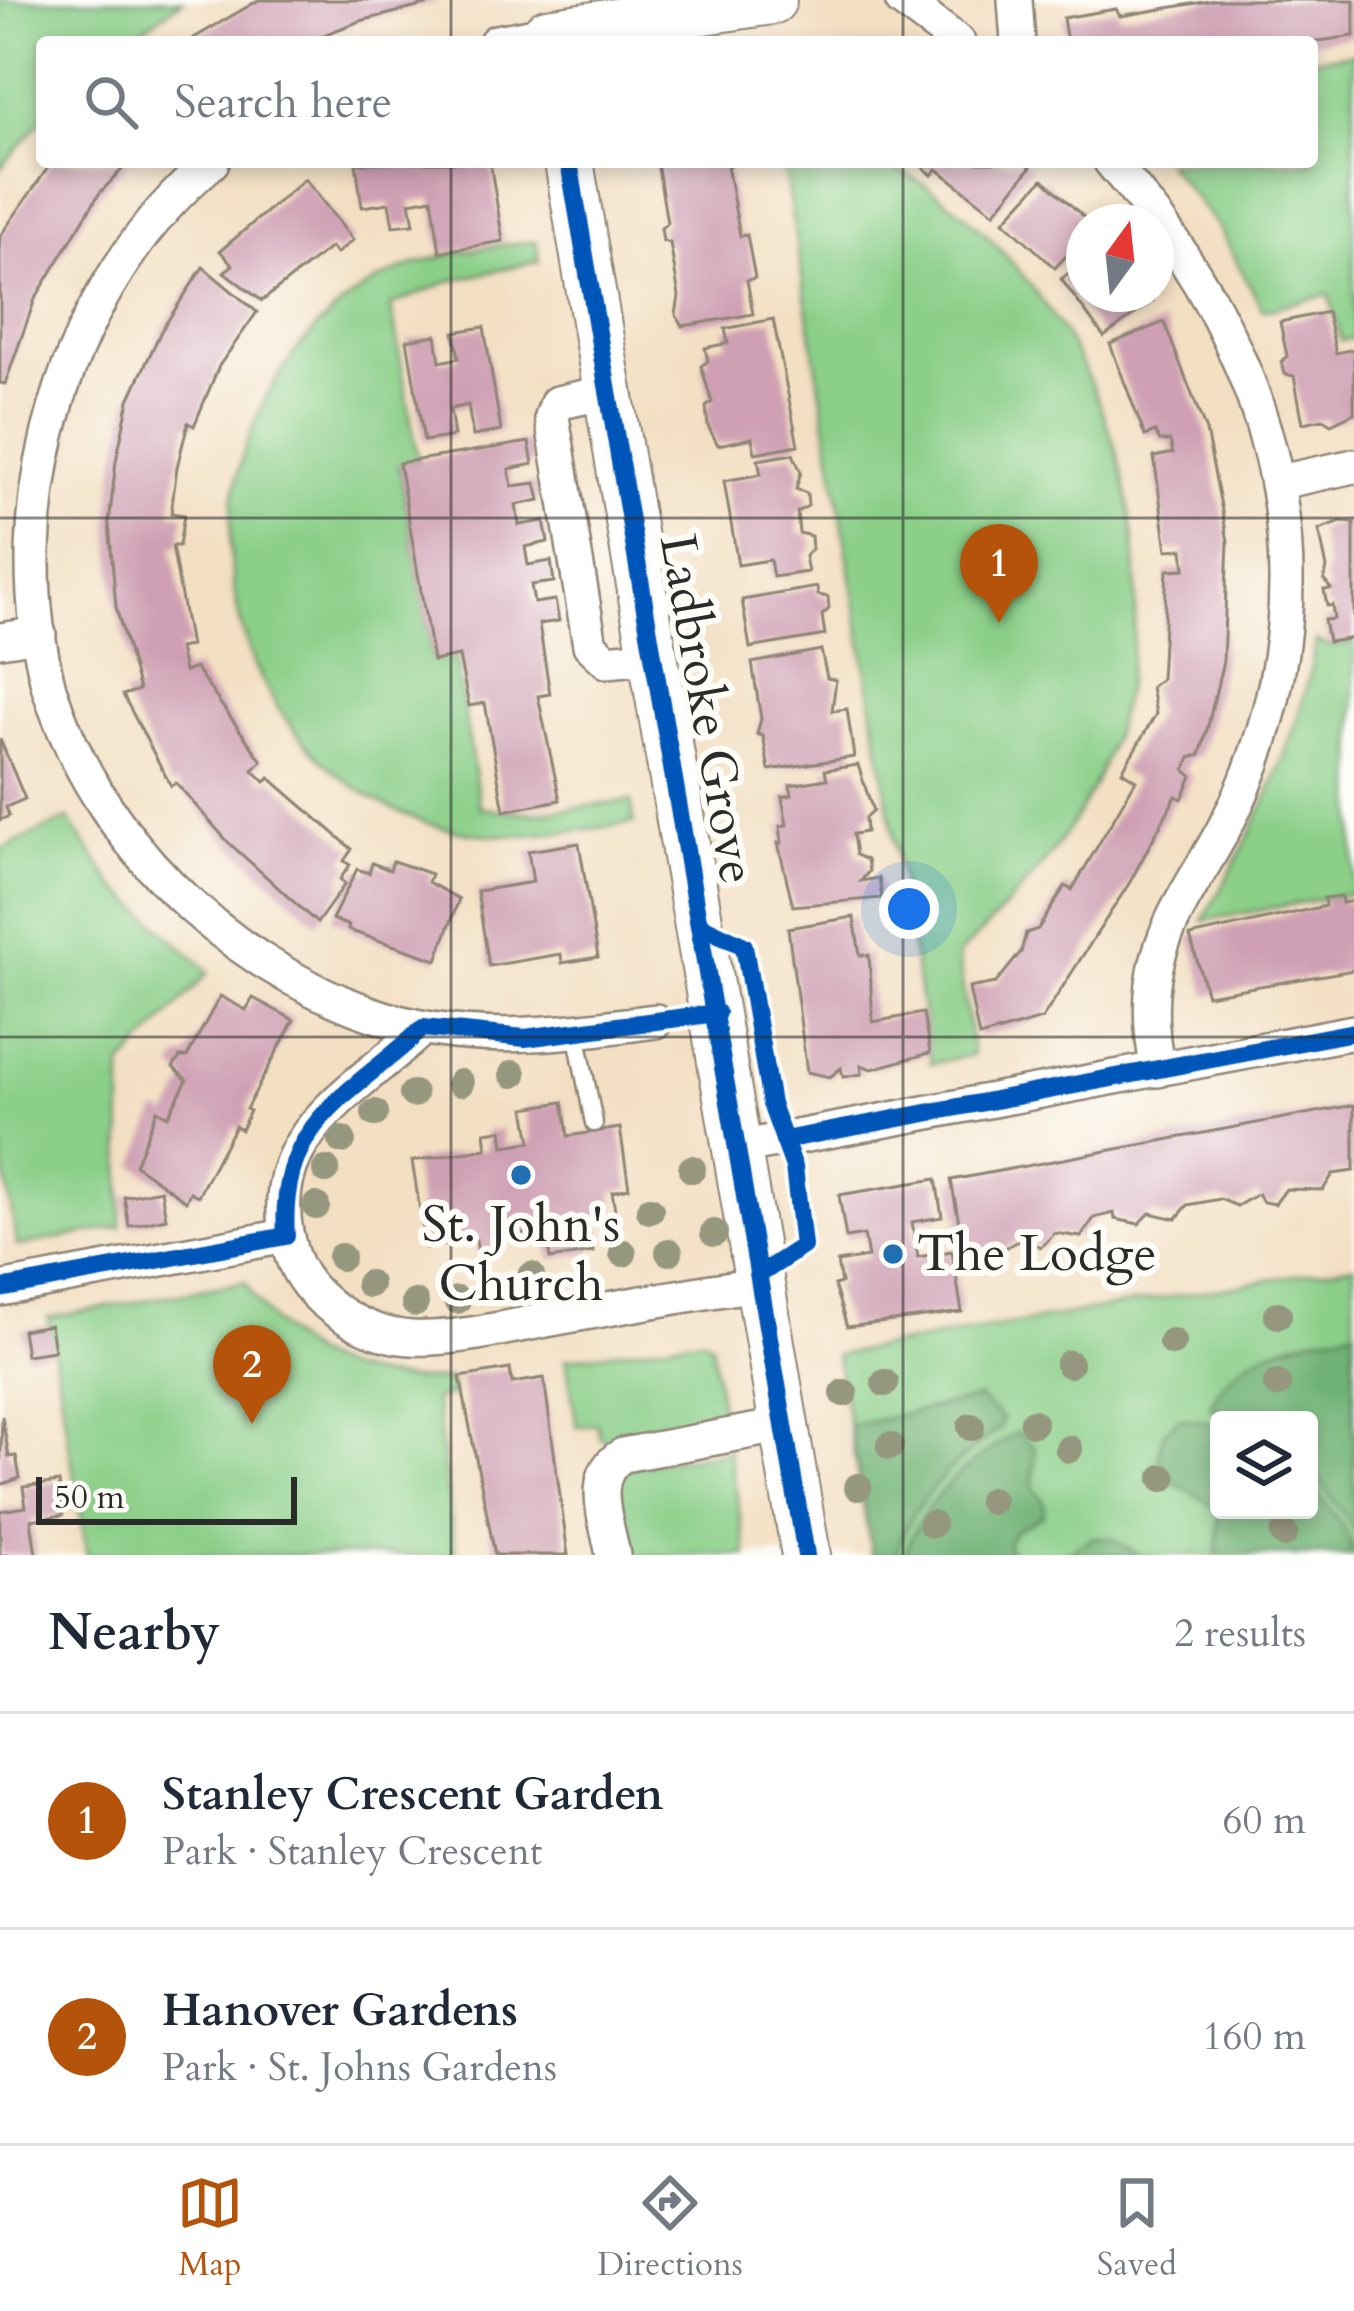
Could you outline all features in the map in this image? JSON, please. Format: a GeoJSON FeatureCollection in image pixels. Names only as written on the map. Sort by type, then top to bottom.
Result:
{"type":"FeatureCollection","features":[{"type":"Feature","properties":{"kind":"main road"},"geometry":{"type":"LineString","coordinates":[[546,25],[772,0]]}},
{"type":"Feature","properties":{"kind":"main road","name":"Ladbroke Grove"},"geometry":{"type":"LineString","coordinates":[[570,168],[657,656],[806,1555]]}},
{"type":"Feature","properties":{"kind":"street"},"geometry":{"type":"LineString","coordinates":[[902,0],[950,36]]}},
{"type":"Feature","properties":{"kind":"street"},"geometry":{"type":"LineString","coordinates":[[1015,0],[1018,36]]}},
{"type":"Feature","properties":{"kind":"street"},"geometry":{"type":"LineString","coordinates":[[514,36],[546,25]]}},
{"type":"Feature","properties":{"kind":"street"},"geometry":{"type":"LineString","coordinates":[[205,168],[165,205],[116,266],[67,363],[37,486],[32,540],[47,683],[63,729],[117,823],[154,868],[231,941],[327,997],[422,1028],[476,1036],[575,1032],[656,1022]]}},
{"type":"Feature","properties":{"kind":"street"},"geometry":{"type":"LineString","coordinates":[[1117,168],[1168,226],[1236,345],[1280,482],[1285,596],[1277,673],[1244,787],[1161,939],[1149,994],[1158,1070]]}},
{"type":"Feature","properties":{"kind":"street","name":"Ladbroke Grove"},"geometry":{"type":"LineString","coordinates":[[607,392],[557,403],[552,417],[590,645],[607,661],[657,656]]}},
{"type":"Feature","properties":{"kind":"street"},"geometry":{"type":"LineString","coordinates":[[1280,482],[1354,466]]}},
{"type":"Feature","properties":{"kind":"street"},"geometry":{"type":"LineString","coordinates":[[0,640],[39,634]]}},
{"type":"Feature","properties":{"kind":"street"},"geometry":{"type":"LineString","coordinates":[[422,1028],[337,1099],[296,1151],[286,1176],[286,1236],[310,1289],[364,1326],[408,1338],[479,1332],[762,1282]]}},
{"type":"Feature","properties":{"kind":"street"},"geometry":{"type":"LineString","coordinates":[[738,1148],[1354,1032]]}},
{"type":"Feature","properties":{"kind":"street"},"geometry":{"type":"LineString","coordinates":[[0,1289],[286,1236]]}},
{"type":"Feature","properties":{"kind":"street"},"geometry":{"type":"LineString","coordinates":[[613,1555],[601,1482],[611,1462],[623,1455],[785,1425]]}},
{"type":"Feature","properties":{"kind":"lane"},"geometry":{"type":"LineString","coordinates":[[575,1032],[594,1123]]}},
{"type":"Feature","properties":{"kind":"green space"},"geometry":{"type":"Polygon","coordinates":[[[0,0],[183,0],[133,36],[36,36],[36,127],[0,169],[0,0]]]}},
{"type":"Feature","properties":{"kind":"green space"},"geometry":{"type":"Polygon","coordinates":[[[1354,53],[1354,338],[1341,341],[1329,294],[1263,310],[1219,228],[1170,168],[1318,168],[1318,58],[1354,53]]]}},
{"type":"Feature","properties":{"kind":"green space"},"geometry":{"type":"Polygon","coordinates":[[[784,168],[893,168],[940,195],[983,232],[1040,298],[1077,356],[1105,417],[1124,481],[1134,547],[1135,615],[1127,683],[1108,751],[1064,836],[1025,886],[958,955],[973,1055],[931,1064],[784,168]]]}},
{"type":"Feature","properties":{"kind":"green space"},"geometry":{"type":"Polygon","coordinates":[[[536,241],[539,261],[450,281],[391,305],[418,460],[399,464],[433,660],[455,656],[480,808],[533,813],[631,801],[634,823],[530,835],[479,834],[427,823],[351,784],[293,729],[254,661],[233,586],[232,508],[251,432],[289,361],[348,300],[413,265],[536,241]]]}},
{"type":"Feature","properties":{"kind":"green space"},"geometry":{"type":"Polygon","coordinates":[[[1316,641],[1329,646],[1354,642],[1354,893],[1203,921],[1272,786],[1299,715],[1316,641]]]}},
{"type":"Feature","properties":{"kind":"green space"},"geometry":{"type":"Polygon","coordinates":[[[68,819],[113,884],[209,972],[122,1066],[121,1227],[17,1246],[0,1141],[0,850],[68,819]]]}},
{"type":"Feature","properties":{"kind":"green space"},"geometry":{"type":"Polygon","coordinates":[[[1354,1265],[1354,1555],[872,1555],[836,1355],[1354,1265]]]}},
{"type":"Feature","properties":{"kind":"green space"},"geometry":{"type":"Polygon","coordinates":[[[245,1282],[284,1333],[331,1363],[385,1378],[450,1379],[453,1395],[435,1399],[456,1555],[87,1555],[48,1318],[245,1282]]]}},
{"type":"Feature","properties":{"kind":"green space"},"geometry":{"type":"Polygon","coordinates":[[[1354,1330],[1354,1530],[1318,1479],[1318,1411],[1210,1407],[1235,1371],[1290,1343],[1354,1330]]]}},
{"type":"Feature","properties":{"kind":"green space"},"geometry":{"type":"Polygon","coordinates":[[[703,1338],[711,1344],[723,1422],[609,1442],[600,1437],[597,1424],[577,1427],[566,1359],[703,1338]]]}},
{"type":"Feature","properties":{"kind":"green space"},"geometry":{"type":"Polygon","coordinates":[[[979,1398],[1002,1419],[1000,1428],[923,1500],[897,1555],[872,1555],[850,1426],[979,1398]]]}},
{"type":"Feature","properties":{"kind":"green space"},"geometry":{"type":"Polygon","coordinates":[[[1179,1418],[1210,1422],[1210,1505],[1157,1468],[1163,1434],[1179,1418]]]}},
{"type":"Feature","properties":{"kind":"green space"},"geometry":{"type":"Polygon","coordinates":[[[1018,1432],[1035,1448],[1033,1487],[1044,1503],[1043,1515],[1013,1532],[1007,1544],[1011,1555],[905,1555],[935,1499],[982,1455],[1018,1432]]]}},
{"type":"Feature","properties":{"kind":"green space"},"geometry":{"type":"Polygon","coordinates":[[[729,1451],[747,1555],[629,1555],[616,1483],[626,1468],[729,1451]]]}},
{"type":"Feature","properties":{"kind":"green space"},"geometry":{"type":"Polygon","coordinates":[[[1318,1494],[1344,1528],[1354,1555],[1217,1555],[1219,1519],[1318,1519],[1318,1494]]]}},
{"type":"Feature","properties":{"kind":"green space"},"geometry":{"type":"Polygon","coordinates":[[[1095,1537],[1111,1538],[1139,1555],[1061,1555],[1095,1537]]]}},
{"type":"Feature","properties":{"kind":"building"},"geometry":{"type":"Polygon","coordinates":[[[259,0],[438,0],[321,36],[197,36],[259,0]]]}},
{"type":"Feature","properties":{"kind":"building"},"geometry":{"type":"Polygon","coordinates":[[[1215,0],[1354,0],[1354,36],[1318,41],[1318,36],[1066,36],[1063,18],[1116,9],[1120,16],[1215,0]]]}},
{"type":"Feature","properties":{"kind":"building"},"geometry":{"type":"Polygon","coordinates":[[[48,168],[123,168],[99,194],[35,299],[5,384],[0,383],[0,236],[48,168]]]}},
{"type":"Feature","properties":{"kind":"building"},"geometry":{"type":"Polygon","coordinates":[[[357,168],[491,168],[503,241],[440,252],[432,198],[410,202],[414,224],[393,226],[389,203],[362,207],[357,168]]]}},
{"type":"Feature","properties":{"kind":"building"},"geometry":{"type":"Polygon","coordinates":[[[658,168],[727,168],[740,236],[747,235],[755,278],[747,280],[753,314],[683,326],[676,315],[679,296],[670,243],[663,241],[661,228],[667,223],[658,168]]]}},
{"type":"Feature","properties":{"kind":"building"},"geometry":{"type":"Polygon","coordinates":[[[924,168],[1030,168],[994,213],[937,169],[932,175],[924,168]]]}},
{"type":"Feature","properties":{"kind":"building"},"geometry":{"type":"Polygon","coordinates":[[[305,179],[353,240],[336,254],[331,247],[262,301],[224,272],[233,265],[220,251],[305,179]]]}},
{"type":"Feature","properties":{"kind":"building"},"geometry":{"type":"Polygon","coordinates":[[[1043,179],[1070,204],[1066,204],[1066,256],[1055,268],[1004,221],[1043,179]]]}},
{"type":"Feature","properties":{"kind":"building"},"geometry":{"type":"Polygon","coordinates":[[[203,267],[257,312],[219,366],[194,426],[188,423],[177,467],[171,513],[184,515],[179,546],[172,546],[190,646],[179,648],[184,672],[195,668],[262,761],[253,770],[265,782],[270,778],[352,849],[344,861],[350,865],[340,879],[345,884],[317,923],[228,842],[176,783],[171,786],[123,695],[139,690],[116,607],[109,523],[116,461],[129,400],[161,331],[203,267]]]}},
{"type":"Feature","properties":{"kind":"building"},"geometry":{"type":"Polygon","coordinates":[[[1085,312],[1138,312],[1104,337],[1085,312]]]}},
{"type":"Feature","properties":{"kind":"building"},"geometry":{"type":"Polygon","coordinates":[[[1327,312],[1336,353],[1354,349],[1354,413],[1331,424],[1323,419],[1303,423],[1294,376],[1285,374],[1282,362],[1287,356],[1280,322],[1327,312]]]}},
{"type":"Feature","properties":{"kind":"building"},"geometry":{"type":"Polygon","coordinates":[[[773,319],[798,445],[755,453],[752,438],[718,445],[708,426],[706,407],[712,402],[701,366],[708,361],[705,348],[728,343],[725,329],[773,319]]]}},
{"type":"Feature","properties":{"kind":"building"},"geometry":{"type":"Polygon","coordinates":[[[1164,322],[1206,431],[1228,541],[1223,661],[1208,726],[1200,755],[1190,758],[1185,770],[1192,776],[1182,799],[1176,796],[1130,882],[1042,1019],[979,1037],[969,988],[996,983],[1021,952],[1026,933],[1038,929],[1065,886],[1072,890],[1136,780],[1122,771],[1156,714],[1151,687],[1161,679],[1167,570],[1185,569],[1183,549],[1167,550],[1154,457],[1173,453],[1170,441],[1160,441],[1155,432],[1145,436],[1110,344],[1164,322]]]}},
{"type":"Feature","properties":{"kind":"building"},"geometry":{"type":"Polygon","coordinates":[[[484,327],[501,431],[473,436],[468,405],[450,409],[454,436],[424,441],[407,340],[436,335],[440,362],[459,358],[454,332],[484,327]]]}},
{"type":"Feature","properties":{"kind":"building"},"geometry":{"type":"Polygon","coordinates":[[[529,442],[533,464],[509,469],[512,486],[536,483],[540,500],[516,505],[519,525],[544,521],[548,542],[525,547],[528,565],[551,561],[554,582],[531,585],[534,603],[555,600],[559,621],[539,624],[550,694],[538,696],[560,800],[504,811],[485,703],[469,706],[459,656],[433,661],[399,463],[529,442]]]}},
{"type":"Feature","properties":{"kind":"building"},"geometry":{"type":"Polygon","coordinates":[[[793,454],[801,472],[796,489],[807,493],[808,506],[797,512],[799,533],[811,536],[812,549],[805,556],[808,572],[773,577],[770,560],[738,565],[724,481],[761,474],[758,460],[793,454]]]}},
{"type":"Feature","properties":{"kind":"building"},"geometry":{"type":"Polygon","coordinates":[[[1354,523],[1354,638],[1328,642],[1324,620],[1334,619],[1324,590],[1331,589],[1324,580],[1327,568],[1319,530],[1354,523]]]}},
{"type":"Feature","properties":{"kind":"building"},"geometry":{"type":"Polygon","coordinates":[[[817,587],[818,595],[828,597],[829,609],[822,615],[825,635],[750,648],[742,600],[817,587]]]}},
{"type":"Feature","properties":{"kind":"building"},"geometry":{"type":"Polygon","coordinates":[[[821,650],[827,678],[836,680],[832,711],[847,709],[854,757],[769,770],[763,736],[757,734],[761,719],[752,663],[821,650]]]}},
{"type":"Feature","properties":{"kind":"building"},"geometry":{"type":"Polygon","coordinates":[[[0,739],[25,799],[6,807],[9,816],[0,820],[0,739]]]}},
{"type":"Feature","properties":{"kind":"building"},"geometry":{"type":"Polygon","coordinates":[[[858,765],[873,811],[865,818],[866,832],[853,834],[856,855],[867,860],[869,871],[861,881],[879,878],[882,898],[793,906],[778,843],[782,843],[780,826],[787,825],[782,797],[792,795],[790,785],[827,779],[825,770],[858,765]]]}},
{"type":"Feature","properties":{"kind":"building"},"geometry":{"type":"Polygon","coordinates":[[[579,843],[598,957],[562,963],[561,954],[489,966],[477,891],[533,882],[528,851],[579,843]]]}},
{"type":"Feature","properties":{"kind":"building"},"geometry":{"type":"Polygon","coordinates":[[[393,861],[431,874],[428,882],[459,899],[437,960],[348,930],[349,926],[332,919],[357,869],[369,873],[372,863],[390,870],[393,861]]]}},
{"type":"Feature","properties":{"kind":"building"},"geometry":{"type":"Polygon","coordinates":[[[1341,896],[1342,903],[1354,901],[1354,970],[1207,995],[1190,936],[1325,906],[1324,898],[1341,896]]]}},
{"type":"Feature","properties":{"kind":"building"},"geometry":{"type":"Polygon","coordinates":[[[854,917],[860,955],[869,955],[873,1022],[923,1013],[930,1053],[872,1069],[861,1065],[862,1074],[843,1077],[841,1068],[830,1077],[807,1072],[788,928],[854,917]]]}},
{"type":"Feature","properties":{"kind":"building"},"geometry":{"type":"Polygon","coordinates":[[[220,996],[246,1010],[253,998],[294,1020],[246,1109],[250,1111],[241,1130],[235,1126],[198,1196],[190,1192],[186,1201],[135,1165],[157,1110],[168,1116],[187,1080],[173,1067],[180,1057],[187,1057],[220,996]]]}},
{"type":"Feature","properties":{"kind":"building","name":"St. John's Church"},"geometry":{"type":"Polygon","coordinates":[[[563,1102],[568,1136],[620,1128],[629,1188],[612,1192],[616,1216],[588,1220],[593,1252],[550,1259],[546,1230],[494,1238],[497,1255],[479,1258],[476,1240],[426,1248],[412,1161],[487,1149],[485,1132],[502,1130],[504,1146],[531,1142],[525,1108],[563,1102]]]}},
{"type":"Feature","properties":{"kind":"building"},"geometry":{"type":"Polygon","coordinates":[[[1354,1105],[1354,1171],[1333,1174],[1323,1190],[1286,1189],[1275,1204],[1263,1202],[1258,1194],[1237,1206],[1220,1199],[1188,1205],[1176,1219],[1150,1213],[1139,1224],[1115,1219],[1114,1213],[1094,1218],[1081,1237],[1055,1233],[1041,1247],[1021,1239],[1002,1250],[964,1249],[951,1180],[1354,1105]]]}},
{"type":"Feature","properties":{"kind":"building","name":"The Lodge"},"geometry":{"type":"Polygon","coordinates":[[[936,1179],[942,1217],[912,1222],[918,1257],[952,1251],[962,1312],[847,1327],[834,1285],[841,1283],[837,1262],[868,1257],[864,1235],[846,1238],[839,1195],[936,1179]]]}},
{"type":"Feature","properties":{"kind":"building"},"geometry":{"type":"Polygon","coordinates":[[[161,1190],[166,1218],[129,1226],[124,1197],[161,1190]]]}},
{"type":"Feature","properties":{"kind":"building"},"geometry":{"type":"Polygon","coordinates":[[[50,1325],[54,1351],[26,1355],[22,1330],[50,1325]]]}},
{"type":"Feature","properties":{"kind":"building"},"geometry":{"type":"Polygon","coordinates":[[[510,1369],[512,1383],[544,1378],[568,1555],[495,1555],[460,1377],[510,1369]]]}},
{"type":"Feature","properties":{"kind":"building"},"geometry":{"type":"Polygon","coordinates":[[[2,1416],[9,1457],[16,1456],[20,1478],[0,1485],[2,1416]]]}},
{"type":"Feature","properties":{"kind":"building"},"geometry":{"type":"Polygon","coordinates":[[[59,1482],[63,1515],[31,1520],[36,1555],[0,1555],[0,1511],[26,1507],[23,1487],[59,1482]]]}},
{"type":"Feature","properties":{"kind":"cycle path"},"geometry":{"type":"LineString","coordinates":[[570,168],[806,1555]]}},
{"type":"Feature","properties":{"kind":"cycle path"},"geometry":{"type":"LineString","coordinates":[[702,926],[744,946],[771,1104],[794,1167],[803,1246],[760,1274]]}},
{"type":"Feature","properties":{"kind":"cycle path"},"geometry":{"type":"LineString","coordinates":[[0,1289],[286,1236],[287,1197],[294,1164],[307,1137],[345,1094],[423,1028],[525,1038],[717,1013]]}},
{"type":"Feature","properties":{"kind":"cycle path"},"geometry":{"type":"LineString","coordinates":[[784,1140],[1354,1032]]}},
{"type":"Feature","properties":{"kind":"place","name":"Stanley Crescent Garden"},"geometry":{"type":"Point","coordinates":[999,623]}},
{"type":"Feature","properties":{"kind":"place","name":"St. John's Church"},"geometry":{"type":"Point","coordinates":[521,1175]}},
{"type":"Feature","properties":{"kind":"place","name":"The Lodge"},"geometry":{"type":"Point","coordinates":[893,1254]}},
{"type":"Feature","properties":{"kind":"place","name":"Hanover Gardens"},"geometry":{"type":"Point","coordinates":[252,1424]}}]}
